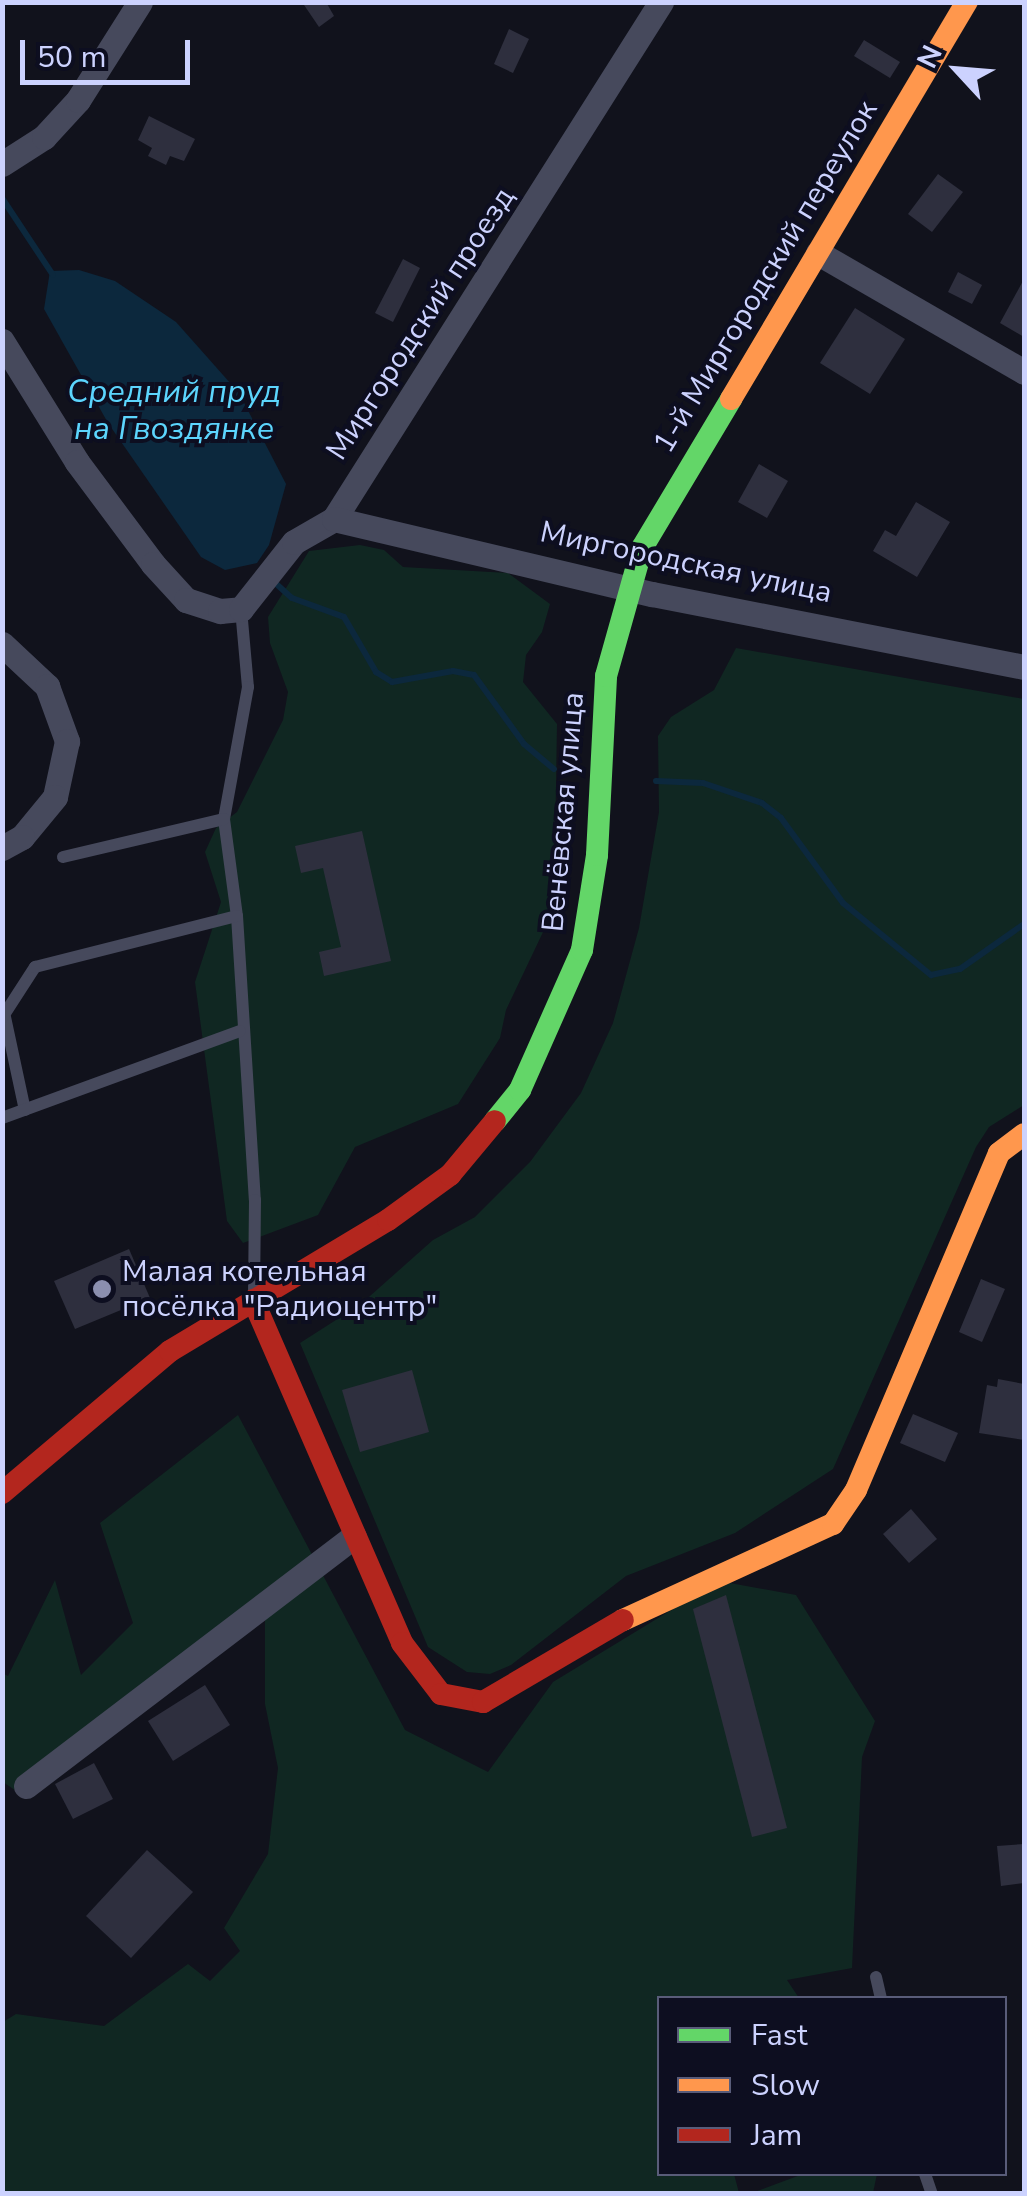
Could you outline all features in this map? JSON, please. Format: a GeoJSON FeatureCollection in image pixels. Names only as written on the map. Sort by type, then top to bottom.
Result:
{"type":"FeatureCollection","features":[{"type":"Feature","properties":{"kind":"street"},"geometry":{"type":"LineString","coordinates":[[2,164],[44,137],[78,100],[140,2]]}},
{"type":"Feature","properties":{"kind":"street","name":"Миргородский проезд"},"geometry":{"type":"LineString","coordinates":[[241,609],[294,542],[334,519],[661,2]]}},
{"type":"Feature","properties":{"kind":"street","name":"1-й Миргородский переулок"},"geometry":{"type":"LineString","coordinates":[[626,587],[666,499],[967,2]]}},
{"type":"Feature","properties":{"kind":"street"},"geometry":{"type":"LineString","coordinates":[[818,253],[1024,372]]}},
{"type":"Feature","properties":{"kind":"street"},"geometry":{"type":"LineString","coordinates":[[2,341],[78,462],[186,600],[220,612],[241,609]]}},
{"type":"Feature","properties":{"kind":"street","name":"Миргородская улица"},"geometry":{"type":"LineString","coordinates":[[334,519],[626,587],[1024,667]]}},
{"type":"Feature","properties":{"kind":"street","name":"Венёвская улица"},"geometry":{"type":"LineString","coordinates":[[2,1493],[156,1362],[450,1175],[520,1090],[544,1046],[582,950],[591,908],[606,676],[626,587]]}},
{"type":"Feature","properties":{"kind":"street"},"geometry":{"type":"LineString","coordinates":[[2,644],[47,686],[67,741],[56,797],[22,837],[2,848]]}},
{"type":"Feature","properties":{"kind":"street"},"geometry":{"type":"LineString","coordinates":[[254,1300],[402,1643],[441,1694],[483,1702],[655,1600],[833,1524],[856,1490],[1000,1153],[1024,1134]]}},
{"type":"Feature","properties":{"kind":"street"},"geometry":{"type":"LineString","coordinates":[[26,1786],[354,1536]]}},
{"type":"Feature","properties":{"kind":"lane"},"geometry":{"type":"LineString","coordinates":[[241,609],[248,687],[224,819],[237,916],[240,1031],[255,1200],[254,1300]]}},
{"type":"Feature","properties":{"kind":"lane"},"geometry":{"type":"LineString","coordinates":[[63,857],[224,819]]}},
{"type":"Feature","properties":{"kind":"lane"},"geometry":{"type":"LineString","coordinates":[[24,1110],[4,1017],[34,968],[237,916]]}},
{"type":"Feature","properties":{"kind":"lane"},"geometry":{"type":"LineString","coordinates":[[2,1118],[240,1031]]}},
{"type":"Feature","properties":{"kind":"lane"},"geometry":{"type":"LineString","coordinates":[[876,1977],[881,1996]]}},
{"type":"Feature","properties":{"kind":"green space"},"geometry":{"type":"Polygon","coordinates":[[[360,545],[384,550],[403,567],[508,573],[550,604],[542,632],[526,655],[523,682],[557,724],[554,909],[506,1010],[500,1038],[458,1104],[355,1147],[318,1215],[243,1243],[227,1221],[195,982],[221,902],[205,852],[216,828],[237,812],[283,720],[288,692],[270,643],[268,617],[309,551],[360,545]]]}},
{"type":"Feature","properties":{"kind":"green space"},"geometry":{"type":"Polygon","coordinates":[[[736,648],[1024,699],[1024,1105],[989,1127],[976,1147],[833,1469],[735,1533],[626,1576],[511,1665],[490,1674],[467,1672],[428,1647],[300,1343],[361,1304],[433,1240],[475,1217],[530,1162],[581,1093],[613,1023],[639,928],[659,812],[658,736],[671,717],[714,690],[736,648]]]}},
{"type":"Feature","properties":{"kind":"green space"},"geometry":{"type":"Polygon","coordinates":[[[238,1415],[405,1730],[488,1772],[553,1682],[719,1581],[796,1595],[875,1721],[862,1757],[852,1968],[787,1980],[798,1996],[657,1996],[657,2176],[735,2176],[739,2193],[3,2193],[3,2022],[16,2014],[104,2026],[188,1964],[210,1981],[240,1951],[224,1928],[268,1854],[278,1768],[265,1704],[265,1615],[25,1797],[3,1782],[2,1673],[8,1676],[55,1580],[81,1675],[133,1623],[100,1523],[238,1415]]]}},
{"type":"Feature","properties":{"kind":"green space"},"geometry":{"type":"Polygon","coordinates":[[[798,2176],[877,2176],[873,2193],[752,2193],[798,2176]]]}},
{"type":"Feature","properties":{"kind":"water","name":"Средний пруд на Гвоздянке"},"geometry":{"type":"Polygon","coordinates":[[[79,270],[115,281],[176,322],[239,393],[286,484],[269,545],[257,563],[225,570],[201,557],[108,423],[44,309],[50,271],[79,270]]]}},
{"type":"Feature","properties":{"kind":"building"},"geometry":{"type":"Polygon","coordinates":[[[302,2],[326,2],[334,16],[319,27],[302,2]]]}},
{"type":"Feature","properties":{"kind":"building"},"geometry":{"type":"Polygon","coordinates":[[[509,29],[529,39],[513,73],[494,64],[509,29]]]}},
{"type":"Feature","properties":{"kind":"building"},"geometry":{"type":"Polygon","coordinates":[[[864,40],[900,62],[890,78],[854,56],[864,40]]]}},
{"type":"Feature","properties":{"kind":"building"},"geometry":{"type":"Polygon","coordinates":[[[149,116],[195,139],[184,161],[170,156],[166,165],[148,156],[152,148],[138,140],[149,116]]]}},
{"type":"Feature","properties":{"kind":"building"},"geometry":{"type":"Polygon","coordinates":[[[938,174],[963,192],[932,232],[908,214],[938,174]]]}},
{"type":"Feature","properties":{"kind":"building"},"geometry":{"type":"Polygon","coordinates":[[[403,259],[420,268],[393,322],[375,313],[403,259]]]}},
{"type":"Feature","properties":{"kind":"building"},"geometry":{"type":"Polygon","coordinates":[[[958,272],[982,285],[972,304],[948,292],[958,272]]]}},
{"type":"Feature","properties":{"kind":"building"},"geometry":{"type":"Polygon","coordinates":[[[1024,279],[1024,337],[1000,323],[1024,279]]]}},
{"type":"Feature","properties":{"kind":"building"},"geometry":{"type":"Polygon","coordinates":[[[855,308],[905,339],[870,394],[820,363],[855,308]]]}},
{"type":"Feature","properties":{"kind":"building"},"geometry":{"type":"Polygon","coordinates":[[[759,464],[788,481],[767,518],[738,502],[759,464]]]}},
{"type":"Feature","properties":{"kind":"building"},"geometry":{"type":"Polygon","coordinates":[[[916,502],[950,522],[917,577],[873,551],[885,530],[896,536],[916,502]]]}},
{"type":"Feature","properties":{"kind":"building"},"geometry":{"type":"Polygon","coordinates":[[[362,831],[391,961],[324,976],[319,952],[341,947],[323,868],[301,873],[295,846],[362,831]]]}},
{"type":"Feature","properties":{"kind":"building","name":"Малая котельная посёлка \"Радиоцентр\""},"geometry":{"type":"Polygon","coordinates":[[[129,1249],[150,1298],[75,1329],[54,1281],[129,1249]]]}},
{"type":"Feature","properties":{"kind":"building"},"geometry":{"type":"Polygon","coordinates":[[[981,1279],[1005,1289],[982,1342],[959,1332],[981,1279]]]}},
{"type":"Feature","properties":{"kind":"building"},"geometry":{"type":"Polygon","coordinates":[[[412,1370],[429,1432],[360,1452],[342,1390],[412,1370]]]}},
{"type":"Feature","properties":{"kind":"building"},"geometry":{"type":"Polygon","coordinates":[[[998,1379],[1024,1384],[1024,1440],[979,1433],[987,1385],[997,1387],[998,1379]]]}},
{"type":"Feature","properties":{"kind":"building"},"geometry":{"type":"Polygon","coordinates":[[[913,1414],[958,1433],[945,1462],[900,1443],[913,1414]]]}},
{"type":"Feature","properties":{"kind":"building"},"geometry":{"type":"Polygon","coordinates":[[[911,1509],[937,1539],[909,1563],[883,1534],[911,1509]]]}},
{"type":"Feature","properties":{"kind":"building"},"geometry":{"type":"Polygon","coordinates":[[[726,1595],[787,1828],[752,1837],[693,1609],[726,1595]]]}},
{"type":"Feature","properties":{"kind":"building"},"geometry":{"type":"Polygon","coordinates":[[[205,1685],[230,1725],[173,1761],[148,1721],[205,1685]]]}},
{"type":"Feature","properties":{"kind":"building"},"geometry":{"type":"Polygon","coordinates":[[[94,1763],[113,1799],[73,1819],[55,1784],[94,1763]]]}},
{"type":"Feature","properties":{"kind":"building"},"geometry":{"type":"Polygon","coordinates":[[[1024,1844],[1024,1883],[1001,1886],[997,1846],[1024,1844]]]}},
{"type":"Feature","properties":{"kind":"building"},"geometry":{"type":"Polygon","coordinates":[[[147,1850],[193,1892],[131,1958],[86,1916],[147,1850]]]}},
{"type":"Feature","properties":{"kind":"waterway"},"geometry":{"type":"LineString","coordinates":[[2,198],[53,275]]}},
{"type":"Feature","properties":{"kind":"waterway"},"geometry":{"type":"LineString","coordinates":[[273,581],[292,598],[344,617],[376,672],[392,682],[453,671],[474,675],[524,744],[554,769]]}},
{"type":"Feature","properties":{"kind":"waterway"},"geometry":{"type":"LineString","coordinates":[[656,781],[703,783],[762,803],[781,818],[843,903],[931,975],[960,969],[1024,924]]}},
{"type":"Feature","properties":{"kind":"traffic: fast"},"geometry":{"type":"LineString","coordinates":[[495,1121],[520,1090],[582,950],[597,855],[606,676],[642,548],[731,399]]}},
{"type":"Feature","properties":{"kind":"traffic: slow"},"geometry":{"type":"LineString","coordinates":[[731,399],[967,2]]}},
{"type":"Feature","properties":{"kind":"traffic: slow"},"geometry":{"type":"LineString","coordinates":[[623,1620],[833,1524],[856,1490],[999,1153],[1024,1134]]}},
{"type":"Feature","properties":{"kind":"traffic: jam"},"geometry":{"type":"LineString","coordinates":[[2,1493],[170,1351],[388,1220],[450,1175],[495,1121]]}},
{"type":"Feature","properties":{"kind":"traffic: jam"},"geometry":{"type":"LineString","coordinates":[[253,1300],[402,1643],[441,1694],[483,1702],[623,1620]]}},
{"type":"Feature","properties":{"kind":"place","name":"Малая котельная посёлка \"Радиоцентр\""},"geometry":{"type":"Point","coordinates":[102,1289]}}]}
